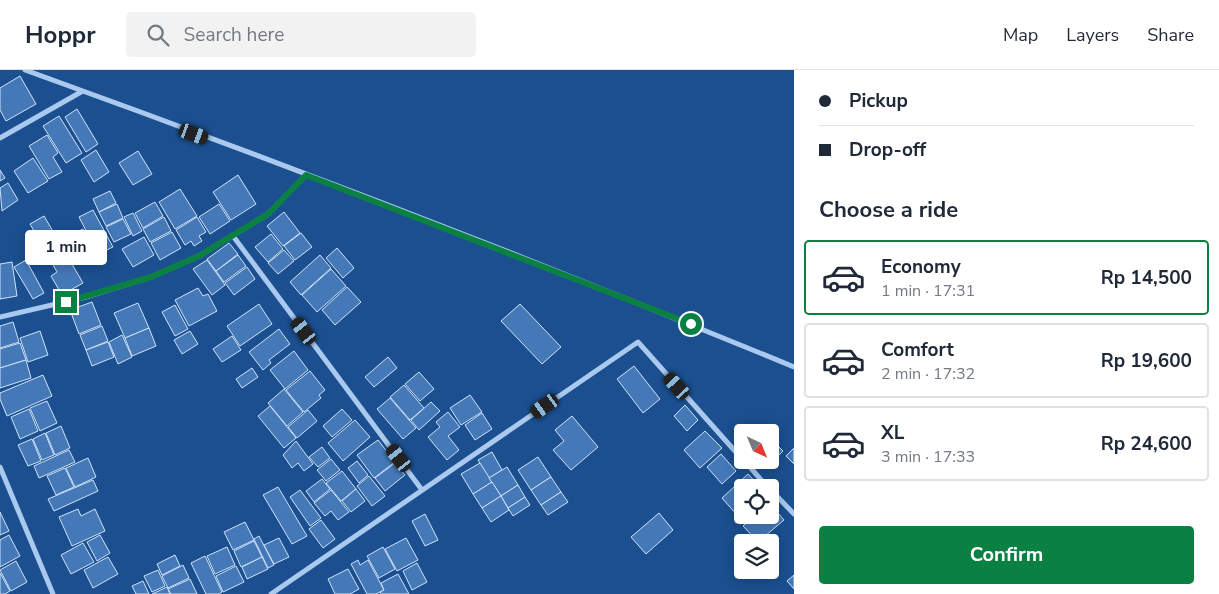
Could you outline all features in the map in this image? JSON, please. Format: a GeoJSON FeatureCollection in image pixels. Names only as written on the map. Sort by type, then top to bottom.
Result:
{"type":"FeatureCollection","features":[{"type":"Feature","properties":{"kind":"street"},"geometry":{"type":"LineString","coordinates":[[25,70],[306,175],[656,310],[794,367]]}},
{"type":"Feature","properties":{"kind":"street"},"geometry":{"type":"LineString","coordinates":[[0,138],[81,92]]}},
{"type":"Feature","properties":{"kind":"street"},"geometry":{"type":"LineString","coordinates":[[0,317],[82,298],[151,277],[199,256],[268,214],[306,175]]}},
{"type":"Feature","properties":{"kind":"street"},"geometry":{"type":"LineString","coordinates":[[233,236],[422,490]]}},
{"type":"Feature","properties":{"kind":"street"},"geometry":{"type":"LineString","coordinates":[[270,594],[638,342],[734,449]]}},
{"type":"Feature","properties":{"kind":"street"},"geometry":{"type":"LineString","coordinates":[[0,467],[53,594]]}},
{"type":"Feature","properties":{"kind":"street"},"geometry":{"type":"LineString","coordinates":[[752,469],[761,479]]}},
{"type":"Feature","properties":{"kind":"street"},"geometry":{"type":"LineString","coordinates":[[779,498],[794,514]]}},
{"type":"Feature","properties":{"kind":"building"},"geometry":{"type":"Polygon","coordinates":[[[20,76],[36,104],[6,121],[0,110],[0,88],[20,76]]]}},
{"type":"Feature","properties":{"kind":"building"},"geometry":{"type":"Polygon","coordinates":[[[77,109],[98,144],[86,152],[65,117],[77,109]]]}},
{"type":"Feature","properties":{"kind":"building"},"geometry":{"type":"Polygon","coordinates":[[[59,116],[82,153],[66,163],[43,126],[59,116]]]}},
{"type":"Feature","properties":{"kind":"building"},"geometry":{"type":"Polygon","coordinates":[[[47,135],[58,153],[53,157],[62,172],[49,179],[29,146],[47,135]]]}},
{"type":"Feature","properties":{"kind":"building"},"geometry":{"type":"Polygon","coordinates":[[[96,150],[109,172],[94,182],[81,160],[96,150]]]}},
{"type":"Feature","properties":{"kind":"building"},"geometry":{"type":"Polygon","coordinates":[[[138,151],[152,174],[133,185],[119,163],[138,151]]]}},
{"type":"Feature","properties":{"kind":"building"},"geometry":{"type":"Polygon","coordinates":[[[33,158],[48,181],[28,193],[14,171],[33,158]]]}},
{"type":"Feature","properties":{"kind":"building"},"geometry":{"type":"Polygon","coordinates":[[[0,170],[5,178],[0,181],[0,170]]]}},
{"type":"Feature","properties":{"kind":"building"},"geometry":{"type":"Polygon","coordinates":[[[238,175],[256,204],[231,220],[213,192],[238,175]]]}},
{"type":"Feature","properties":{"kind":"building"},"geometry":{"type":"Polygon","coordinates":[[[8,183],[18,200],[2,211],[0,188],[8,183]]]}},
{"type":"Feature","properties":{"kind":"building"},"geometry":{"type":"Polygon","coordinates":[[[180,189],[197,216],[175,229],[159,202],[180,189]]]}},
{"type":"Feature","properties":{"kind":"building"},"geometry":{"type":"Polygon","coordinates":[[[110,191],[116,203],[99,212],[93,199],[110,191]]]}},
{"type":"Feature","properties":{"kind":"building"},"geometry":{"type":"Polygon","coordinates":[[[155,202],[163,216],[143,228],[135,213],[155,202]]]}},
{"type":"Feature","properties":{"kind":"building"},"geometry":{"type":"Polygon","coordinates":[[[117,204],[123,218],[106,226],[99,212],[117,204]]]}},
{"type":"Feature","properties":{"kind":"building"},"geometry":{"type":"Polygon","coordinates":[[[219,204],[230,221],[210,234],[199,217],[219,204]]]}},
{"type":"Feature","properties":{"kind":"building"},"geometry":{"type":"Polygon","coordinates":[[[93,210],[113,247],[98,254],[79,217],[93,210]]]}},
{"type":"Feature","properties":{"kind":"building"},"geometry":{"type":"Polygon","coordinates":[[[284,212],[300,233],[283,246],[267,226],[284,212]]]}},
{"type":"Feature","properties":{"kind":"building"},"geometry":{"type":"Polygon","coordinates":[[[133,213],[142,231],[133,236],[124,217],[133,213]]]}},
{"type":"Feature","properties":{"kind":"building"},"geometry":{"type":"Polygon","coordinates":[[[44,216],[83,283],[62,295],[51,276],[57,272],[30,224],[44,216]]]}},
{"type":"Feature","properties":{"kind":"building"},"geometry":{"type":"Polygon","coordinates":[[[164,217],[171,231],[150,242],[143,229],[164,217]]]}},
{"type":"Feature","properties":{"kind":"building"},"geometry":{"type":"Polygon","coordinates":[[[197,217],[206,232],[199,236],[202,241],[194,246],[191,241],[185,245],[176,230],[197,217]]]}},
{"type":"Feature","properties":{"kind":"building"},"geometry":{"type":"Polygon","coordinates":[[[123,219],[131,234],[114,242],[106,227],[123,219]]]}},
{"type":"Feature","properties":{"kind":"building"},"geometry":{"type":"Polygon","coordinates":[[[83,229],[95,252],[74,263],[62,240],[83,229]]]}},
{"type":"Feature","properties":{"kind":"building"},"geometry":{"type":"Polygon","coordinates":[[[172,232],[181,248],[160,260],[151,243],[172,232]]]}},
{"type":"Feature","properties":{"kind":"building"},"geometry":{"type":"Polygon","coordinates":[[[301,233],[312,247],[295,260],[284,246],[301,233]]]}},
{"type":"Feature","properties":{"kind":"building"},"geometry":{"type":"Polygon","coordinates":[[[271,234],[283,249],[268,262],[255,247],[271,234]]]}},
{"type":"Feature","properties":{"kind":"building"},"geometry":{"type":"Polygon","coordinates":[[[144,237],[154,255],[133,267],[122,249],[144,237]]]}},
{"type":"Feature","properties":{"kind":"building"},"geometry":{"type":"Polygon","coordinates":[[[229,243],[238,254],[216,271],[207,259],[229,243]]]}},
{"type":"Feature","properties":{"kind":"building"},"geometry":{"type":"Polygon","coordinates":[[[337,248],[354,268],[343,278],[326,258],[337,248]]]}},
{"type":"Feature","properties":{"kind":"building"},"geometry":{"type":"Polygon","coordinates":[[[284,250],[294,261],[278,274],[268,263],[284,250]]]}},
{"type":"Feature","properties":{"kind":"building"},"geometry":{"type":"Polygon","coordinates":[[[238,255],[246,266],[224,282],[216,271],[238,255]]]}},
{"type":"Feature","properties":{"kind":"building"},"geometry":{"type":"Polygon","coordinates":[[[320,255],[331,268],[301,295],[290,282],[320,255]]]}},
{"type":"Feature","properties":{"kind":"building"},"geometry":{"type":"Polygon","coordinates":[[[26,260],[44,293],[33,299],[14,267],[26,260]]]}},
{"type":"Feature","properties":{"kind":"building"},"geometry":{"type":"Polygon","coordinates":[[[207,260],[225,285],[212,295],[193,269],[207,260]]]}},
{"type":"Feature","properties":{"kind":"building"},"geometry":{"type":"Polygon","coordinates":[[[12,262],[17,296],[0,299],[0,264],[12,262]]]}},
{"type":"Feature","properties":{"kind":"building"},"geometry":{"type":"Polygon","coordinates":[[[247,267],[255,279],[234,295],[225,283],[247,267]]]}},
{"type":"Feature","properties":{"kind":"building"},"geometry":{"type":"Polygon","coordinates":[[[331,269],[346,286],[317,312],[302,295],[331,269]]]}},
{"type":"Feature","properties":{"kind":"building"},"geometry":{"type":"Polygon","coordinates":[[[347,287],[361,302],[335,325],[322,310],[347,287]]]}},
{"type":"Feature","properties":{"kind":"building"},"geometry":{"type":"Polygon","coordinates":[[[198,288],[203,296],[208,294],[217,311],[189,326],[175,300],[198,288]]]}},
{"type":"Feature","properties":{"kind":"building"},"geometry":{"type":"Polygon","coordinates":[[[92,302],[101,325],[79,334],[70,310],[92,302]]]}},
{"type":"Feature","properties":{"kind":"building"},"geometry":{"type":"Polygon","coordinates":[[[138,303],[149,328],[125,338],[114,313],[138,303]]]}},
{"type":"Feature","properties":{"kind":"building"},"geometry":{"type":"Polygon","coordinates":[[[259,304],[272,324],[240,346],[227,326],[259,304]]]}},
{"type":"Feature","properties":{"kind":"building"},"geometry":{"type":"Polygon","coordinates":[[[520,304],[561,347],[542,364],[501,321],[520,304]]]}},
{"type":"Feature","properties":{"kind":"building"},"geometry":{"type":"Polygon","coordinates":[[[175,305],[188,329],[175,336],[162,312],[175,305]]]}},
{"type":"Feature","properties":{"kind":"building"},"geometry":{"type":"Polygon","coordinates":[[[13,322],[19,342],[0,348],[0,326],[13,322]]]}},
{"type":"Feature","properties":{"kind":"building"},"geometry":{"type":"Polygon","coordinates":[[[102,326],[108,341],[86,350],[80,335],[102,326]]]}},
{"type":"Feature","properties":{"kind":"building"},"geometry":{"type":"Polygon","coordinates":[[[149,328],[156,346],[132,356],[125,338],[149,328]]]}},
{"type":"Feature","properties":{"kind":"building"},"geometry":{"type":"Polygon","coordinates":[[[279,329],[290,344],[269,360],[271,363],[263,370],[249,352],[279,329]]]}},
{"type":"Feature","properties":{"kind":"building"},"geometry":{"type":"Polygon","coordinates":[[[40,331],[48,355],[28,362],[20,338],[40,331]]]}},
{"type":"Feature","properties":{"kind":"building"},"geometry":{"type":"Polygon","coordinates":[[[190,331],[198,344],[182,354],[174,340],[190,331]]]}},
{"type":"Feature","properties":{"kind":"building"},"geometry":{"type":"Polygon","coordinates":[[[122,335],[132,357],[118,364],[109,342],[122,335]]]}},
{"type":"Feature","properties":{"kind":"building"},"geometry":{"type":"Polygon","coordinates":[[[232,336],[241,350],[222,362],[213,349],[232,336]]]}},
{"type":"Feature","properties":{"kind":"building"},"geometry":{"type":"Polygon","coordinates":[[[108,342],[114,357],[92,366],[86,350],[108,342]]]}},
{"type":"Feature","properties":{"kind":"building"},"geometry":{"type":"Polygon","coordinates":[[[20,343],[26,360],[0,368],[0,349],[20,343]]]}},
{"type":"Feature","properties":{"kind":"building"},"geometry":{"type":"Polygon","coordinates":[[[294,351],[308,370],[285,389],[270,370],[294,351]]]}},
{"type":"Feature","properties":{"kind":"building"},"geometry":{"type":"Polygon","coordinates":[[[388,357],[397,368],[374,387],[365,377],[388,357]]]}},
{"type":"Feature","properties":{"kind":"building"},"geometry":{"type":"Polygon","coordinates":[[[26,360],[31,378],[0,388],[0,368],[26,360]]]}},
{"type":"Feature","properties":{"kind":"building"},"geometry":{"type":"Polygon","coordinates":[[[634,366],[660,399],[643,413],[617,379],[634,366]]]}},
{"type":"Feature","properties":{"kind":"building"},"geometry":{"type":"Polygon","coordinates":[[[252,368],[258,377],[242,388],[236,379],[252,368]]]}},
{"type":"Feature","properties":{"kind":"building"},"geometry":{"type":"Polygon","coordinates":[[[310,371],[325,390],[319,395],[321,398],[304,412],[286,390],[310,371]]]}},
{"type":"Feature","properties":{"kind":"building"},"geometry":{"type":"Polygon","coordinates":[[[419,372],[434,389],[420,401],[405,384],[419,372]]]}},
{"type":"Feature","properties":{"kind":"building"},"geometry":{"type":"Polygon","coordinates":[[[43,375],[52,396],[7,416],[0,399],[0,393],[43,375]]]}},
{"type":"Feature","properties":{"kind":"building"},"geometry":{"type":"Polygon","coordinates":[[[404,385],[424,408],[410,420],[390,397],[404,385]]]}},
{"type":"Feature","properties":{"kind":"building"},"geometry":{"type":"Polygon","coordinates":[[[284,389],[303,412],[287,426],[268,403],[284,389]]]}},
{"type":"Feature","properties":{"kind":"building"},"geometry":{"type":"Polygon","coordinates":[[[470,395],[482,412],[461,425],[450,408],[470,395]]]}},
{"type":"Feature","properties":{"kind":"building"},"geometry":{"type":"Polygon","coordinates":[[[390,398],[416,428],[403,439],[377,409],[390,398]]]}},
{"type":"Feature","properties":{"kind":"building"},"geometry":{"type":"Polygon","coordinates":[[[47,401],[57,423],[40,431],[30,408],[47,401]]]}},
{"type":"Feature","properties":{"kind":"building"},"geometry":{"type":"Polygon","coordinates":[[[431,402],[440,411],[419,430],[411,420],[431,402]]]}},
{"type":"Feature","properties":{"kind":"building"},"geometry":{"type":"Polygon","coordinates":[[[685,405],[698,420],[687,431],[674,416],[685,405]]]}},
{"type":"Feature","properties":{"kind":"building"},"geometry":{"type":"Polygon","coordinates":[[[270,406],[296,438],[284,448],[258,416],[270,406]]]}},
{"type":"Feature","properties":{"kind":"building"},"geometry":{"type":"Polygon","coordinates":[[[29,409],[38,431],[20,439],[11,417],[29,409]]]}},
{"type":"Feature","properties":{"kind":"building"},"geometry":{"type":"Polygon","coordinates":[[[342,409],[352,420],[332,437],[323,426],[342,409]]]}},
{"type":"Feature","properties":{"kind":"building"},"geometry":{"type":"Polygon","coordinates":[[[308,410],[317,421],[297,438],[288,427],[308,410]]]}},
{"type":"Feature","properties":{"kind":"building"},"geometry":{"type":"Polygon","coordinates":[[[448,412],[460,427],[448,436],[459,450],[447,460],[428,437],[440,427],[436,422],[448,412]]]}},
{"type":"Feature","properties":{"kind":"building"},"geometry":{"type":"Polygon","coordinates":[[[482,413],[492,429],[475,440],[465,425],[482,413]]]}},
{"type":"Feature","properties":{"kind":"building"},"geometry":{"type":"Polygon","coordinates":[[[572,416],[598,447],[571,470],[553,450],[564,441],[555,430],[572,416]]]}},
{"type":"Feature","properties":{"kind":"building"},"geometry":{"type":"Polygon","coordinates":[[[355,420],[370,437],[343,461],[328,443],[355,420]]]}},
{"type":"Feature","properties":{"kind":"building"},"geometry":{"type":"Polygon","coordinates":[[[61,426],[70,448],[55,455],[46,433],[61,426]]]}},
{"type":"Feature","properties":{"kind":"building"},"geometry":{"type":"Polygon","coordinates":[[[705,431],[722,448],[700,468],[684,450],[705,431]]]}},
{"type":"Feature","properties":{"kind":"building"},"geometry":{"type":"Polygon","coordinates":[[[45,433],[54,455],[42,460],[33,439],[45,433]]]}},
{"type":"Feature","properties":{"kind":"building"},"geometry":{"type":"Polygon","coordinates":[[[32,439],[41,461],[28,466],[18,445],[32,439]]]}},
{"type":"Feature","properties":{"kind":"building"},"geometry":{"type":"Polygon","coordinates":[[[378,440],[395,462],[374,478],[357,455],[378,440]]]}},
{"type":"Feature","properties":{"kind":"building"},"geometry":{"type":"Polygon","coordinates":[[[296,441],[313,464],[304,471],[298,463],[292,468],[283,455],[296,441]]]}},
{"type":"Feature","properties":{"kind":"building"},"geometry":{"type":"Polygon","coordinates":[[[322,447],[330,458],[318,467],[309,457],[322,447]]]}},
{"type":"Feature","properties":{"kind":"building"},"geometry":{"type":"Polygon","coordinates":[[[779,447],[783,451],[779,455],[779,447]]]}},
{"type":"Feature","properties":{"kind":"building"},"geometry":{"type":"Polygon","coordinates":[[[794,448],[794,464],[786,456],[794,448]]]}},
{"type":"Feature","properties":{"kind":"building"},"geometry":{"type":"Polygon","coordinates":[[[69,450],[75,462],[39,478],[34,466],[69,450]]]}},
{"type":"Feature","properties":{"kind":"building"},"geometry":{"type":"Polygon","coordinates":[[[492,452],[502,470],[489,478],[478,460],[492,452]]]}},
{"type":"Feature","properties":{"kind":"building"},"geometry":{"type":"Polygon","coordinates":[[[721,454],[736,471],[722,484],[707,467],[721,454]]]}},
{"type":"Feature","properties":{"kind":"building"},"geometry":{"type":"Polygon","coordinates":[[[538,457],[551,477],[531,490],[518,470],[538,457]]]}},
{"type":"Feature","properties":{"kind":"building"},"geometry":{"type":"Polygon","coordinates":[[[88,458],[96,477],[75,487],[66,468],[88,458]]]}},
{"type":"Feature","properties":{"kind":"building"},"geometry":{"type":"Polygon","coordinates":[[[331,459],[340,470],[326,481],[317,470],[331,459]]]}},
{"type":"Feature","properties":{"kind":"building"},"geometry":{"type":"Polygon","coordinates":[[[357,461],[368,475],[359,483],[348,468],[357,461]]]}},
{"type":"Feature","properties":{"kind":"building"},"geometry":{"type":"Polygon","coordinates":[[[395,463],[405,475],[385,491],[375,478],[395,463]]]}},
{"type":"Feature","properties":{"kind":"building"},"geometry":{"type":"Polygon","coordinates":[[[480,463],[492,482],[473,494],[461,474],[480,463]]]}},
{"type":"Feature","properties":{"kind":"building"},"geometry":{"type":"Polygon","coordinates":[[[507,467],[518,485],[501,496],[489,478],[507,467]]]}},
{"type":"Feature","properties":{"kind":"building"},"geometry":{"type":"Polygon","coordinates":[[[65,468],[74,487],[56,495],[47,476],[65,468]]]}},
{"type":"Feature","properties":{"kind":"building"},"geometry":{"type":"Polygon","coordinates":[[[342,471],[356,489],[341,501],[326,483],[342,471]]]}},
{"type":"Feature","properties":{"kind":"building"},"geometry":{"type":"Polygon","coordinates":[[[748,474],[753,479],[743,479],[748,474]]]}},
{"type":"Feature","properties":{"kind":"building"},"geometry":{"type":"Polygon","coordinates":[[[369,476],[385,496],[372,506],[357,486],[369,476]]]}},
{"type":"Feature","properties":{"kind":"building"},"geometry":{"type":"Polygon","coordinates":[[[551,477],[561,492],[541,505],[531,490],[551,477]]]}},
{"type":"Feature","properties":{"kind":"building"},"geometry":{"type":"Polygon","coordinates":[[[322,479],[330,489],[314,502],[306,491],[322,479]]]}},
{"type":"Feature","properties":{"kind":"building"},"geometry":{"type":"Polygon","coordinates":[[[93,480],[98,491],[54,511],[48,499],[93,480]]]}},
{"type":"Feature","properties":{"kind":"building"},"geometry":{"type":"Polygon","coordinates":[[[492,482],[501,496],[482,508],[473,494],[492,482]]]}},
{"type":"Feature","properties":{"kind":"building"},"geometry":{"type":"Polygon","coordinates":[[[518,485],[525,497],[508,508],[501,496],[518,485]]]}},
{"type":"Feature","properties":{"kind":"building"},"geometry":{"type":"Polygon","coordinates":[[[278,487],[307,536],[292,544],[263,495],[278,487]]]}},
{"type":"Feature","properties":{"kind":"building"},"geometry":{"type":"Polygon","coordinates":[[[734,487],[734,512],[722,498],[734,487]]]}},
{"type":"Feature","properties":{"kind":"building"},"geometry":{"type":"Polygon","coordinates":[[[356,489],[365,501],[351,512],[342,501],[356,489]]]}},
{"type":"Feature","properties":{"kind":"building"},"geometry":{"type":"Polygon","coordinates":[[[300,490],[321,518],[310,526],[290,497],[300,490]]]}},
{"type":"Feature","properties":{"kind":"building"},"geometry":{"type":"Polygon","coordinates":[[[331,490],[349,512],[338,520],[331,511],[325,516],[314,503],[331,490]]]}},
{"type":"Feature","properties":{"kind":"building"},"geometry":{"type":"Polygon","coordinates":[[[561,492],[568,502],[548,515],[541,505],[561,492]]]}},
{"type":"Feature","properties":{"kind":"building"},"geometry":{"type":"Polygon","coordinates":[[[501,496],[509,510],[491,522],[482,508],[501,496]]]}},
{"type":"Feature","properties":{"kind":"building"},"geometry":{"type":"Polygon","coordinates":[[[525,497],[530,505],[513,516],[508,508],[525,497]]]}},
{"type":"Feature","properties":{"kind":"building"},"geometry":{"type":"Polygon","coordinates":[[[78,509],[81,516],[95,509],[105,531],[72,546],[59,517],[78,509]]]}},
{"type":"Feature","properties":{"kind":"building"},"geometry":{"type":"Polygon","coordinates":[[[0,512],[9,531],[0,535],[0,512]]]}},
{"type":"Feature","properties":{"kind":"building"},"geometry":{"type":"Polygon","coordinates":[[[659,513],[673,530],[646,554],[631,537],[659,513]]]}},
{"type":"Feature","properties":{"kind":"building"},"geometry":{"type":"Polygon","coordinates":[[[425,514],[438,540],[425,546],[412,521],[425,514]]]}},
{"type":"Feature","properties":{"kind":"building"},"geometry":{"type":"Polygon","coordinates":[[[779,514],[784,520],[767,534],[750,534],[743,526],[745,524],[779,524],[779,514]]]}},
{"type":"Feature","properties":{"kind":"building"},"geometry":{"type":"Polygon","coordinates":[[[321,520],[335,539],[323,548],[309,529],[321,520]]]}},
{"type":"Feature","properties":{"kind":"building"},"geometry":{"type":"Polygon","coordinates":[[[245,522],[254,540],[233,550],[224,532],[245,522]]]}},
{"type":"Feature","properties":{"kind":"building"},"geometry":{"type":"Polygon","coordinates":[[[9,535],[20,556],[0,567],[0,540],[9,535]]]}},
{"type":"Feature","properties":{"kind":"building"},"geometry":{"type":"Polygon","coordinates":[[[100,535],[110,553],[97,561],[87,542],[100,535]]]}},
{"type":"Feature","properties":{"kind":"building"},"geometry":{"type":"Polygon","coordinates":[[[259,536],[274,565],[268,568],[254,539],[259,536]]]}},
{"type":"Feature","properties":{"kind":"building"},"geometry":{"type":"Polygon","coordinates":[[[279,538],[289,557],[274,564],[264,545],[279,538]]]}},
{"type":"Feature","properties":{"kind":"building"},"geometry":{"type":"Polygon","coordinates":[[[406,538],[418,560],[397,571],[385,549],[406,538]]]}},
{"type":"Feature","properties":{"kind":"building"},"geometry":{"type":"Polygon","coordinates":[[[254,541],[262,557],[241,567],[234,551],[254,541]]]}},
{"type":"Feature","properties":{"kind":"building"},"geometry":{"type":"Polygon","coordinates":[[[83,543],[94,562],[71,574],[61,555],[83,543]]]}},
{"type":"Feature","properties":{"kind":"building"},"geometry":{"type":"Polygon","coordinates":[[[227,547],[235,565],[215,574],[207,556],[227,547]]]}},
{"type":"Feature","properties":{"kind":"building"},"geometry":{"type":"Polygon","coordinates":[[[383,547],[395,569],[379,578],[367,556],[383,547]]]}},
{"type":"Feature","properties":{"kind":"building"},"geometry":{"type":"Polygon","coordinates":[[[175,555],[180,566],[162,575],[157,564],[175,555]]]}},
{"type":"Feature","properties":{"kind":"building"},"geometry":{"type":"Polygon","coordinates":[[[205,556],[222,592],[219,594],[206,594],[191,563],[205,556]]]}},
{"type":"Feature","properties":{"kind":"building"},"geometry":{"type":"Polygon","coordinates":[[[108,557],[118,574],[93,588],[84,570],[108,557]]]}},
{"type":"Feature","properties":{"kind":"building"},"geometry":{"type":"Polygon","coordinates":[[[262,557],[268,569],[247,579],[242,567],[262,557]]]}},
{"type":"Feature","properties":{"kind":"building"},"geometry":{"type":"Polygon","coordinates":[[[358,560],[360,565],[368,560],[384,590],[376,594],[367,594],[351,564],[358,560]]]}},
{"type":"Feature","properties":{"kind":"building"},"geometry":{"type":"Polygon","coordinates":[[[16,561],[27,582],[11,591],[0,570],[16,561]]]}},
{"type":"Feature","properties":{"kind":"building"},"geometry":{"type":"Polygon","coordinates":[[[417,563],[427,582],[412,590],[403,571],[417,563]]]}},
{"type":"Feature","properties":{"kind":"building"},"geometry":{"type":"Polygon","coordinates":[[[183,565],[189,578],[168,588],[162,576],[183,565]]]}},
{"type":"Feature","properties":{"kind":"building"},"geometry":{"type":"Polygon","coordinates":[[[236,566],[244,582],[223,592],[216,576],[236,566]]]}},
{"type":"Feature","properties":{"kind":"building"},"geometry":{"type":"Polygon","coordinates":[[[348,569],[359,589],[350,594],[335,594],[328,579],[348,569]]]}},
{"type":"Feature","properties":{"kind":"building"},"geometry":{"type":"Polygon","coordinates":[[[158,570],[165,586],[152,592],[144,576],[158,570]]]}},
{"type":"Feature","properties":{"kind":"building"},"geometry":{"type":"Polygon","coordinates":[[[0,573],[10,591],[5,594],[0,594],[0,573]]]}},
{"type":"Feature","properties":{"kind":"building"},"geometry":{"type":"Polygon","coordinates":[[[398,574],[409,594],[381,594],[380,592],[384,590],[381,583],[398,574]]]}},
{"type":"Feature","properties":{"kind":"building"},"geometry":{"type":"Polygon","coordinates":[[[794,575],[794,589],[787,581],[794,575]]]}},
{"type":"Feature","properties":{"kind":"building"},"geometry":{"type":"Polygon","coordinates":[[[190,579],[197,594],[171,594],[168,589],[190,579]]]}},
{"type":"Feature","properties":{"kind":"building"},"geometry":{"type":"Polygon","coordinates":[[[143,581],[149,594],[136,594],[132,586],[143,581]]]}},
{"type":"Feature","properties":{"kind":"building"},"geometry":{"type":"Polygon","coordinates":[[[167,587],[170,594],[152,594],[167,587]]]}},
{"type":"Feature","properties":{"kind":"route"},"geometry":{"type":"LineString","coordinates":[[66,302],[151,277],[199,256],[268,214],[306,175],[691,324]]}}]}
